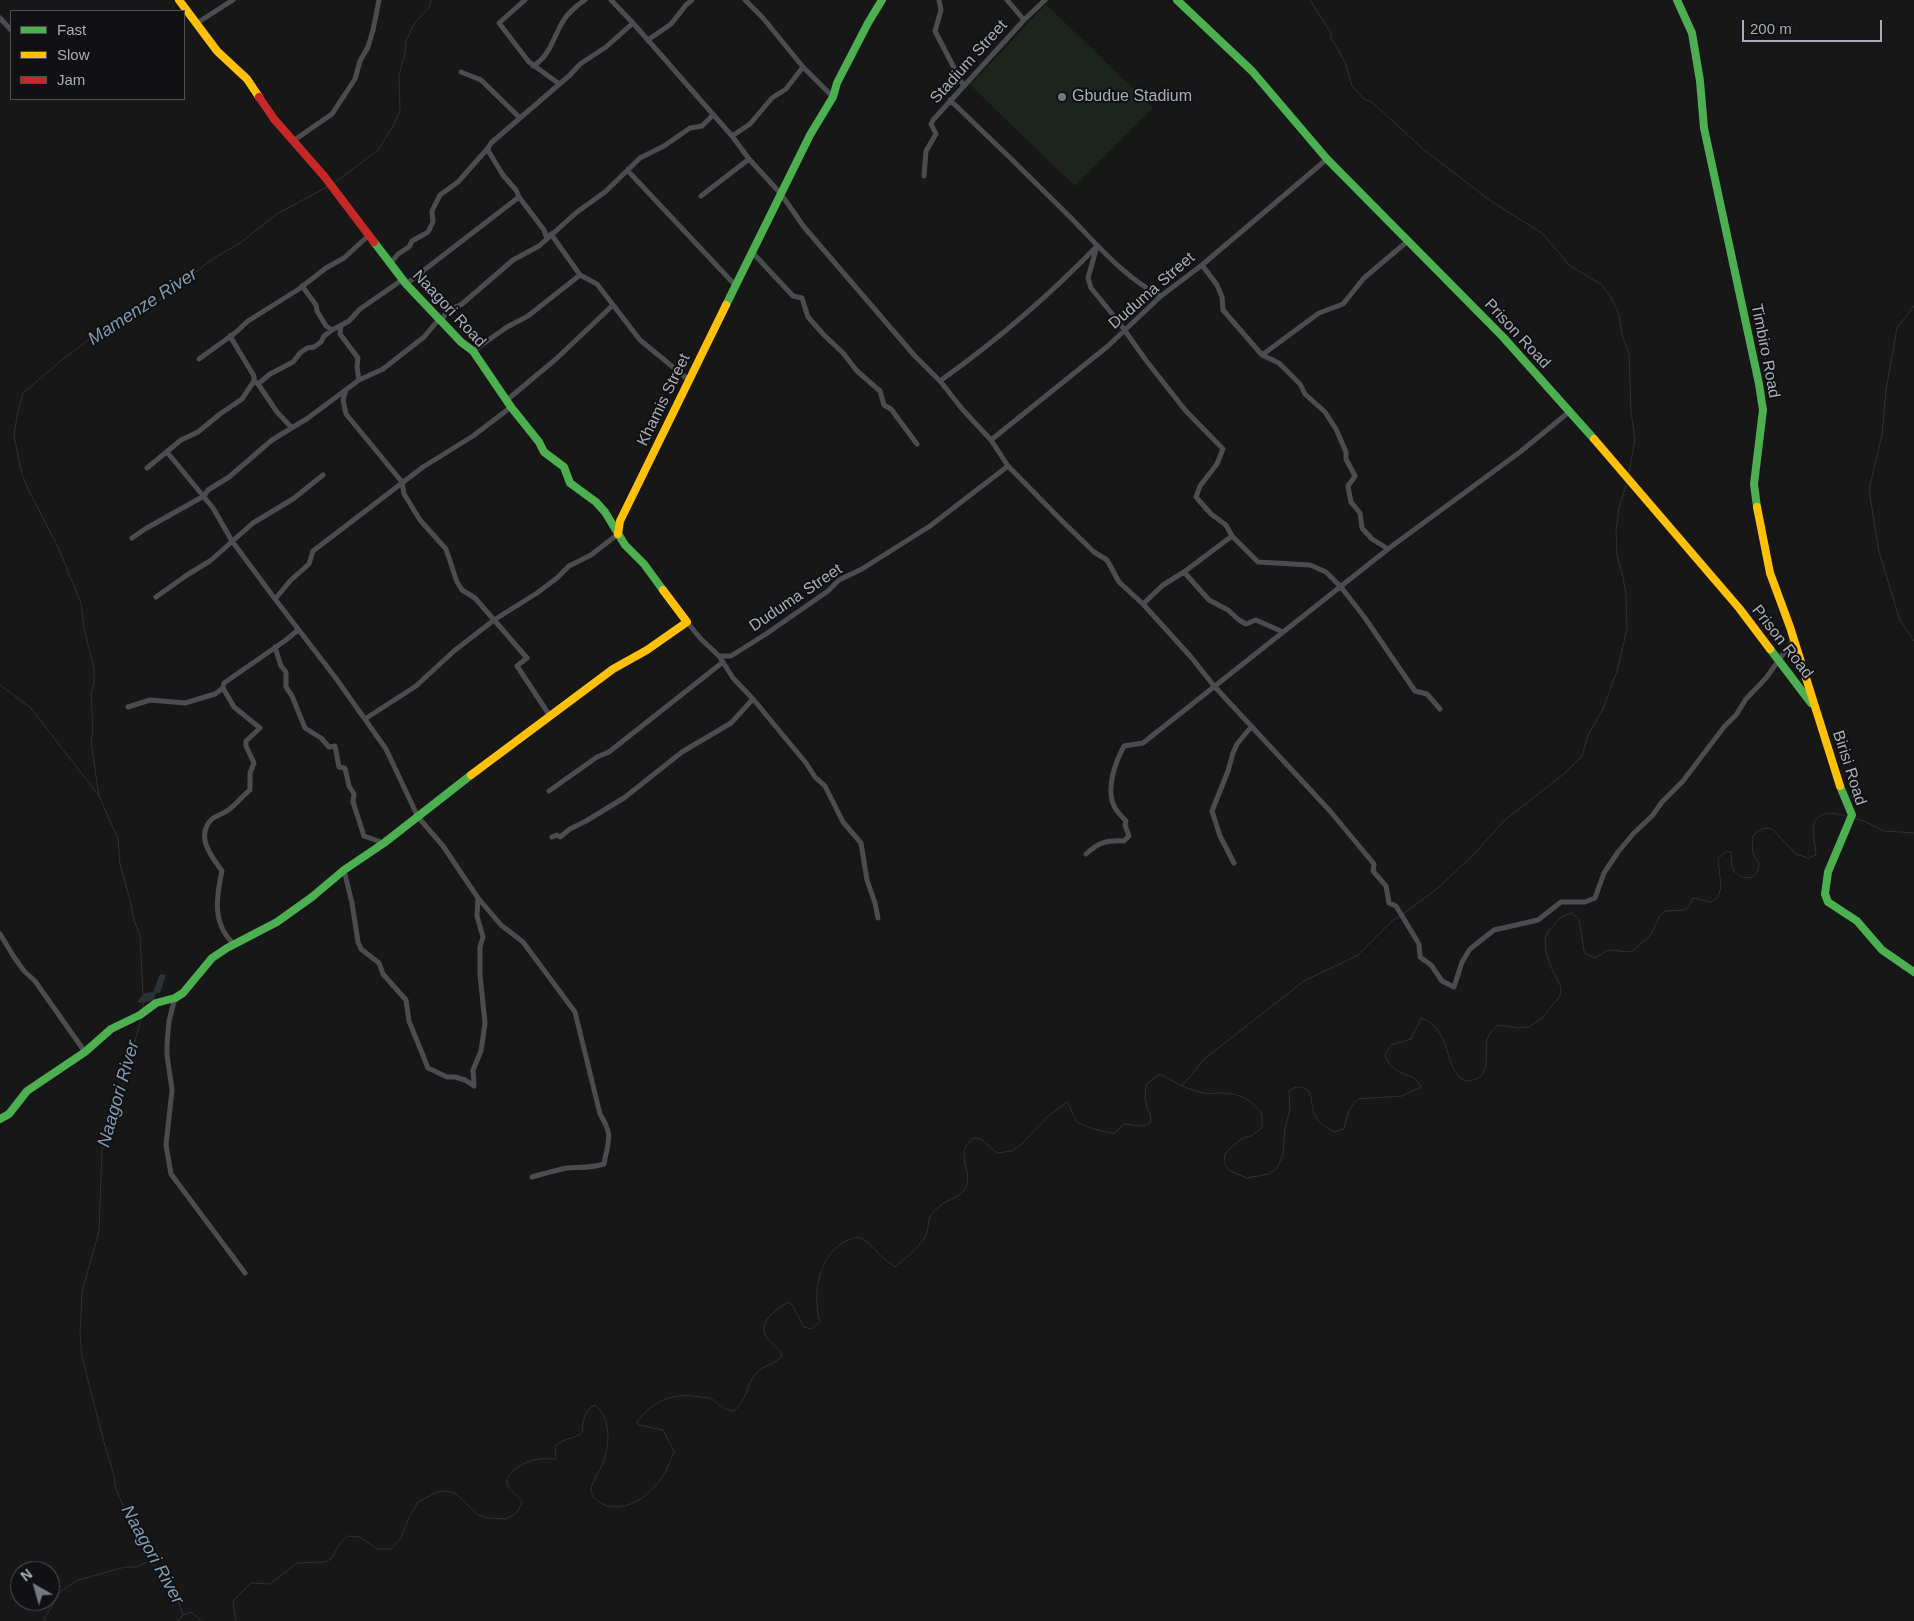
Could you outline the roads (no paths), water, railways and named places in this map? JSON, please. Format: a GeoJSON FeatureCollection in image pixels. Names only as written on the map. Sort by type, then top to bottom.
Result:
{"type":"FeatureCollection","features":[{"type":"Feature","properties":{"kind":"street","name":"Naagori Road"},"geometry":{"type":"LineString","coordinates":[[179,0],[216,51],[247,79],[268,111],[324,176],[404,282],[461,342],[473,351],[493,383],[539,442],[544,452],[564,468],[570,483],[596,502],[625,545],[644,564],[687,622],[719,656],[733,678],[753,699],[806,763],[815,777],[825,786],[843,822],[861,843],[867,880],[878,918]]}},
{"type":"Feature","properties":{"kind":"street"},"geometry":{"type":"LineString","coordinates":[[197,24],[233,0]]}},
{"type":"Feature","properties":{"kind":"street"},"geometry":{"type":"LineString","coordinates":[[293,141],[332,114],[355,79],[360,62],[368,47],[379,0]]}},
{"type":"Feature","properties":{"kind":"street"},"geometry":{"type":"LineString","coordinates":[[525,0],[499,23],[529,62],[558,83]]}},
{"type":"Feature","properties":{"kind":"street"},"geometry":{"type":"LineString","coordinates":[[533,66],[542,60],[562,22],[574,7],[585,0]]}},
{"type":"Feature","properties":{"kind":"street"},"geometry":{"type":"LineString","coordinates":[[611,0],[732,136],[749,159],[781,194],[804,227],[940,382],[962,410],[992,440],[1008,466],[1075,534],[1094,552],[1107,560],[1119,582],[1143,604],[1192,657],[1214,686],[1330,811],[1374,864],[1373,871],[1386,886],[1390,904],[1396,906],[1419,944],[1420,957],[1431,965],[1442,981],[1454,986],[1462,962],[1470,950],[1499,927],[1526,924],[1538,920],[1562,902],[1585,902],[1595,898],[1604,873],[1618,852],[1683,781],[1794,639]]}},
{"type":"Feature","properties":{"kind":"street"},"geometry":{"type":"LineString","coordinates":[[648,40],[671,24],[692,0]]}},
{"type":"Feature","properties":{"kind":"street"},"geometry":{"type":"LineString","coordinates":[[745,0],[764,18],[803,66],[832,96]]}},
{"type":"Feature","properties":{"kind":"street","name":"Khamis Street"},"geometry":{"type":"LineString","coordinates":[[618,534],[620,521],[752,252],[849,59],[882,0]]}},
{"type":"Feature","properties":{"kind":"street"},"geometry":{"type":"LineString","coordinates":[[939,0],[941,10],[935,31],[963,85]]}},
{"type":"Feature","properties":{"kind":"street"},"geometry":{"type":"LineString","coordinates":[[1007,0],[1024,20]]}},
{"type":"Feature","properties":{"kind":"street","name":"Stadium Street"},"geometry":{"type":"LineString","coordinates":[[924,176],[926,151],[936,134],[931,124],[933,120],[963,85],[1045,0]]}},
{"type":"Feature","properties":{"kind":"street","name":"Prison Road"},"geometry":{"type":"LineString","coordinates":[[1177,0],[1252,72],[1327,159],[1503,337],[1739,608],[1814,707]]}},
{"type":"Feature","properties":{"kind":"street","name":"Timbiro Road"},"geometry":{"type":"LineString","coordinates":[[1677,0],[1692,32],[1700,81],[1704,128],[1714,165],[1759,384],[1763,410],[1754,484],[1756,503],[1770,573],[1794,639],[1814,707]]}},
{"type":"Feature","properties":{"kind":"street"},"geometry":{"type":"LineString","coordinates":[[0,18],[10,29]]}},
{"type":"Feature","properties":{"kind":"street"},"geometry":{"type":"LineString","coordinates":[[390,264],[398,254],[409,247],[412,241],[428,232],[433,222],[432,211],[440,195],[458,182],[488,148],[558,83],[570,75],[580,64],[606,47],[633,23]]}},
{"type":"Feature","properties":{"kind":"street"},"geometry":{"type":"LineString","coordinates":[[732,136],[750,124],[772,98],[786,89],[803,66]]}},
{"type":"Feature","properties":{"kind":"street"},"geometry":{"type":"LineString","coordinates":[[461,72],[481,80],[520,118]]}},
{"type":"Feature","properties":{"kind":"street"},"geometry":{"type":"LineString","coordinates":[[950,100],[1004,151],[1097,246],[1143,285],[1162,296]]}},
{"type":"Feature","properties":{"kind":"street"},"geometry":{"type":"LineString","coordinates":[[132,538],[204,496],[208,490],[229,477],[254,455],[359,380],[383,369],[424,337],[447,311],[462,304],[503,268],[538,246],[577,212],[605,192],[640,158],[664,146],[682,132],[690,128],[702,126],[713,115]]}},
{"type":"Feature","properties":{"kind":"street"},"geometry":{"type":"LineString","coordinates":[[488,148],[502,175],[516,190],[519,197],[580,276],[597,284],[640,340],[690,380]]}},
{"type":"Feature","properties":{"kind":"street"},"geometry":{"type":"LineString","coordinates":[[701,196],[749,159]]}},
{"type":"Feature","properties":{"kind":"street","name":"Duduma Street"},"geometry":{"type":"LineString","coordinates":[[992,440],[1126,331],[1162,296],[1202,265],[1327,159]]}},
{"type":"Feature","properties":{"kind":"street"},"geometry":{"type":"LineString","coordinates":[[628,168],[628,171],[736,286]]}},
{"type":"Feature","properties":{"kind":"street"},"geometry":{"type":"LineString","coordinates":[[147,468],[181,440],[198,432],[242,399],[256,383],[294,362],[300,353],[321,342],[324,336],[341,326],[368,303],[404,282],[519,197]]}},
{"type":"Feature","properties":{"kind":"street"},"geometry":{"type":"LineString","coordinates":[[199,359],[248,321],[260,315],[326,268],[344,258],[368,236]]}},
{"type":"Feature","properties":{"kind":"street"},"geometry":{"type":"LineString","coordinates":[[1262,355],[1319,313],[1343,304],[1364,278],[1409,240]]}},
{"type":"Feature","properties":{"kind":"street"},"geometry":{"type":"LineString","coordinates":[[1097,246],[1088,278],[1091,288],[1185,410],[1223,449],[1217,464],[1200,486],[1196,497],[1211,514],[1226,525],[1232,536],[1258,562],[1310,565],[1326,572],[1341,587],[1415,691],[1426,694],[1440,709]]}},
{"type":"Feature","properties":{"kind":"street"},"geometry":{"type":"LineString","coordinates":[[940,382],[998,338],[1097,246]]}},
{"type":"Feature","properties":{"kind":"street"},"geometry":{"type":"LineString","coordinates":[[752,252],[793,296],[802,298],[808,317],[824,336],[843,353],[857,371],[880,391],[884,405],[891,409],[916,444]]}},
{"type":"Feature","properties":{"kind":"street"},"geometry":{"type":"LineString","coordinates":[[1202,265],[1220,291],[1223,310],[1262,355],[1279,363],[1300,384],[1305,394],[1325,412],[1336,428],[1346,452],[1346,459],[1354,476],[1348,486],[1351,502],[1360,513],[1362,528],[1372,539],[1388,549]]}},
{"type":"Feature","properties":{"kind":"street"},"geometry":{"type":"LineString","coordinates":[[473,351],[528,316],[580,276]]}},
{"type":"Feature","properties":{"kind":"street"},"geometry":{"type":"LineString","coordinates":[[302,286],[316,305],[317,311],[326,326],[332,330]]}},
{"type":"Feature","properties":{"kind":"street"},"geometry":{"type":"LineString","coordinates":[[275,599],[291,580],[309,564],[313,551],[402,482],[473,436],[612,305]]}},
{"type":"Feature","properties":{"kind":"street"},"geometry":{"type":"LineString","coordinates":[[341,326],[340,334],[358,358],[359,380]]}},
{"type":"Feature","properties":{"kind":"street"},"geometry":{"type":"LineString","coordinates":[[230,336],[254,376],[256,383],[277,412],[292,428]]}},
{"type":"Feature","properties":{"kind":"street"},"geometry":{"type":"LineString","coordinates":[[346,390],[343,400],[346,414],[402,482],[404,494],[420,520],[446,549],[457,582],[462,590],[475,598],[527,658],[517,666],[550,716]]}},
{"type":"Feature","properties":{"kind":"street"},"geometry":{"type":"LineString","coordinates":[[1086,854],[1096,845],[1106,841],[1124,841],[1129,836],[1125,825],[1126,821],[1115,808],[1111,795],[1116,762],[1124,746],[1143,743],[1388,549],[1520,452],[1570,412]]}},
{"type":"Feature","properties":{"kind":"street"},"geometry":{"type":"LineString","coordinates":[[167,452],[213,508],[232,541],[335,677],[386,750],[418,816],[443,846],[478,898],[501,925],[523,942],[575,1012],[600,1114],[610,1138],[604,1164],[592,1168],[564,1169],[532,1177]]}},
{"type":"Feature","properties":{"kind":"street","name":"Duduma Street"},"geometry":{"type":"LineString","coordinates":[[731,656],[828,591],[839,580],[862,569],[930,526],[1008,466]]}},
{"type":"Feature","properties":{"kind":"street"},"geometry":{"type":"LineString","coordinates":[[156,597],[186,575],[210,561],[253,523],[293,499],[323,475]]}},
{"type":"Feature","properties":{"kind":"street"},"geometry":{"type":"LineString","coordinates":[[365,720],[416,686],[454,651],[494,620],[537,593],[569,566],[591,555],[618,534]]}},
{"type":"Feature","properties":{"kind":"street"},"geometry":{"type":"LineString","coordinates":[[1143,604],[1163,585],[1184,572],[1232,536]]}},
{"type":"Feature","properties":{"kind":"street"},"geometry":{"type":"LineString","coordinates":[[1184,572],[1209,600],[1228,610],[1239,620],[1246,624],[1256,620],[1283,632]]}},
{"type":"Feature","properties":{"kind":"street"},"geometry":{"type":"LineString","coordinates":[[0,1119],[8,1114],[27,1091],[84,1052],[111,1029],[140,1015],[156,1003],[175,998],[183,993],[212,958],[277,922],[312,897],[344,870],[384,844],[418,816],[613,669],[647,650],[687,622]]}},
{"type":"Feature","properties":{"kind":"street"},"geometry":{"type":"LineString","coordinates":[[235,945],[225,936],[216,900],[222,871],[209,852],[204,838],[209,822],[227,811],[250,790],[250,773],[254,763],[246,746],[246,741],[260,728],[234,708],[224,688],[224,683],[298,630]]}},
{"type":"Feature","properties":{"kind":"street"},"geometry":{"type":"LineString","coordinates":[[275,648],[281,666],[286,672],[286,687],[292,696],[305,728],[321,738],[329,747],[334,746],[338,767],[346,768],[349,786],[354,794],[353,802],[364,836],[384,844]]}},
{"type":"Feature","properties":{"kind":"street"},"geometry":{"type":"LineString","coordinates":[[719,656],[731,656],[727,667]]}},
{"type":"Feature","properties":{"kind":"street"},"geometry":{"type":"LineString","coordinates":[[549,791],[597,757],[609,752],[723,662]]}},
{"type":"Feature","properties":{"kind":"street"},"geometry":{"type":"LineString","coordinates":[[128,707],[150,700],[185,703],[215,694],[224,688]]}},
{"type":"Feature","properties":{"kind":"street"},"geometry":{"type":"LineString","coordinates":[[552,837],[557,835],[560,837],[570,829],[624,798],[682,752],[731,723],[753,699]]}},
{"type":"Feature","properties":{"kind":"street","name":"Birisi Road"},"geometry":{"type":"LineString","coordinates":[[1814,707],[1836,777],[1852,815],[1848,826],[1839,840],[1827,879],[1825,895],[1828,902],[1857,921],[1882,950],[1914,972]]}},
{"type":"Feature","properties":{"kind":"street"},"geometry":{"type":"LineString","coordinates":[[1234,863],[1220,836],[1212,811],[1237,744],[1251,727]]}},
{"type":"Feature","properties":{"kind":"street"},"geometry":{"type":"LineString","coordinates":[[344,870],[352,902],[358,942],[361,949],[379,964],[383,974],[406,1000],[409,1021],[428,1068],[447,1077],[465,1080],[474,1086],[473,1070],[481,1050],[485,1023],[480,975],[480,947],[483,937],[477,916],[478,898]]}},
{"type":"Feature","properties":{"kind":"street"},"geometry":{"type":"LineString","coordinates":[[0,934],[24,971],[35,981],[84,1052]]}},
{"type":"Feature","properties":{"kind":"street"},"geometry":{"type":"LineString","coordinates":[[175,998],[169,1021],[167,1044],[172,1090],[166,1145],[171,1174],[245,1273]]}},
{"type":"Feature","properties":{"kind":"waterway","name":"Mamenze River"},"geometry":{"type":"LineString","coordinates":[[333,184],[378,150],[393,126],[400,111],[399,75],[406,41],[414,24],[429,7],[431,0]]}},
{"type":"Feature","properties":{"kind":"waterway"},"geometry":{"type":"LineString","coordinates":[[1310,0],[1331,33],[1331,38],[1345,62],[1352,86],[1364,99],[1372,102],[1423,149],[1492,202],[1542,233],[1570,266],[1601,284],[1611,297],[1619,314],[1622,335],[1629,354],[1631,412],[1635,439],[1629,473]]}},
{"type":"Feature","properties":{"kind":"waterway","name":"Mamenze River"},"geometry":{"type":"LineString","coordinates":[[99,796],[91,742],[93,730],[91,694],[94,682],[94,668],[84,629],[81,603],[58,547],[22,474],[14,436],[23,393],[104,328],[153,305],[214,258],[240,243],[277,214],[327,187]]}},
{"type":"Feature","properties":{"kind":"waterway"},"geometry":{"type":"LineString","coordinates":[[1914,306],[1897,328],[1886,390],[1882,435],[1869,490],[1879,552],[1900,620],[1914,641]]}},
{"type":"Feature","properties":{"kind":"waterway"},"geometry":{"type":"LineString","coordinates":[[1403,914],[1438,888],[1474,854],[1505,820],[1565,773],[1582,756],[1588,735],[1603,709],[1617,671],[1627,629],[1626,595],[1617,555],[1616,531],[1619,508],[1627,482]]}},
{"type":"Feature","properties":{"kind":"waterway","name":"Naagori River"},"geometry":{"type":"LineString","coordinates":[[0,685],[31,708],[99,796],[118,839],[120,864],[133,917],[140,936],[143,995]]}},
{"type":"Feature","properties":{"kind":"waterway"},"geometry":{"type":"LineString","coordinates":[[236,1621],[233,1601],[251,1583],[270,1584],[297,1563],[325,1562],[331,1559],[347,1536],[360,1537],[377,1549],[391,1549],[401,1538],[409,1517],[418,1502],[437,1492],[455,1493],[478,1515],[505,1519],[512,1516],[518,1511],[522,1502],[507,1484],[510,1474],[519,1466],[529,1461],[556,1459],[555,1446],[582,1433],[586,1413],[595,1405],[601,1411],[607,1425],[608,1441],[605,1458],[594,1480],[592,1495],[605,1505],[618,1507],[637,1501],[661,1479],[674,1451],[663,1430],[639,1425],[637,1422],[643,1415],[656,1404],[672,1397],[680,1396],[710,1398],[724,1408],[734,1411],[742,1403],[756,1373],[782,1356],[764,1332],[764,1327],[769,1317],[789,1302],[804,1327],[811,1329],[820,1322],[817,1300],[819,1277],[828,1257],[844,1242],[861,1238],[895,1267],[907,1257],[925,1237],[930,1217],[933,1213],[942,1204],[959,1195],[966,1188],[968,1178],[964,1154],[968,1143],[974,1138],[981,1139],[997,1153],[1012,1151],[1023,1143],[1047,1117],[1067,1102],[1077,1122],[1084,1126],[1115,1133],[1124,1124],[1147,1125],[1150,1123],[1151,1116],[1145,1099],[1146,1085],[1158,1075],[1162,1075],[1193,1090],[1206,1093],[1233,1094],[1248,1100],[1262,1114],[1262,1128],[1251,1136],[1243,1138],[1230,1148],[1225,1155],[1224,1163],[1230,1171],[1247,1178],[1269,1174],[1277,1168],[1283,1155],[1285,1129],[1290,1109],[1289,1091],[1296,1087],[1307,1090],[1311,1095],[1315,1116],[1322,1124],[1334,1132],[1344,1129],[1350,1109],[1358,1099],[1402,1096],[1421,1087],[1418,1081],[1393,1068],[1385,1055],[1391,1045],[1411,1039],[1421,1018],[1431,1023],[1438,1030],[1457,1074],[1466,1081],[1479,1077],[1485,1069],[1486,1045],[1491,1032],[1498,1025],[1518,1028],[1529,1027],[1542,1018],[1560,996],[1561,987],[1550,965],[1545,939],[1548,932],[1561,917],[1571,913],[1579,919],[1586,954],[1595,958],[1608,950],[1631,952],[1651,935],[1659,917],[1665,911],[1685,910],[1693,898],[1711,902],[1718,897],[1721,887],[1718,859],[1726,851],[1731,852],[1733,869],[1737,874],[1746,878],[1755,875],[1759,863],[1753,854],[1752,838],[1758,831],[1766,828],[1772,829],[1796,854],[1808,858],[1816,855],[1813,831],[1817,819],[1831,813],[1849,817]]}},
{"type":"Feature","properties":{"kind":"waterway"},"geometry":{"type":"LineString","coordinates":[[1855,819],[1864,821],[1884,831],[1914,833]]}},
{"type":"Feature","properties":{"kind":"waterway"},"geometry":{"type":"LineString","coordinates":[[1182,1086],[1204,1059],[1304,981],[1358,955],[1393,920],[1400,916]]}},
{"type":"Feature","properties":{"kind":"waterway","name":"Naagori River"},"geometry":{"type":"LineString","coordinates":[[142,1010],[144,1002]]}},
{"type":"Feature","properties":{"kind":"waterway","name":"Naagori River"},"geometry":{"type":"LineString","coordinates":[[141,1019],[123,1085],[109,1121],[102,1150],[99,1231],[82,1292],[80,1335],[82,1357],[114,1475],[115,1486],[139,1539],[151,1560],[176,1595],[183,1615]]}},
{"type":"Feature","properties":{"kind":"waterway"},"geometry":{"type":"LineString","coordinates":[[43,1621],[60,1592],[78,1580],[125,1567],[136,1567],[151,1560]]}},
{"type":"Feature","properties":{"kind":"waterway"},"geometry":{"type":"LineString","coordinates":[[177,1621],[183,1615],[191,1612],[202,1621]]}},
{"type":"Feature","properties":{"kind":"place","name":"Gbudue Stadium"},"geometry":{"type":"Point","coordinates":[1062,97]}}]}
